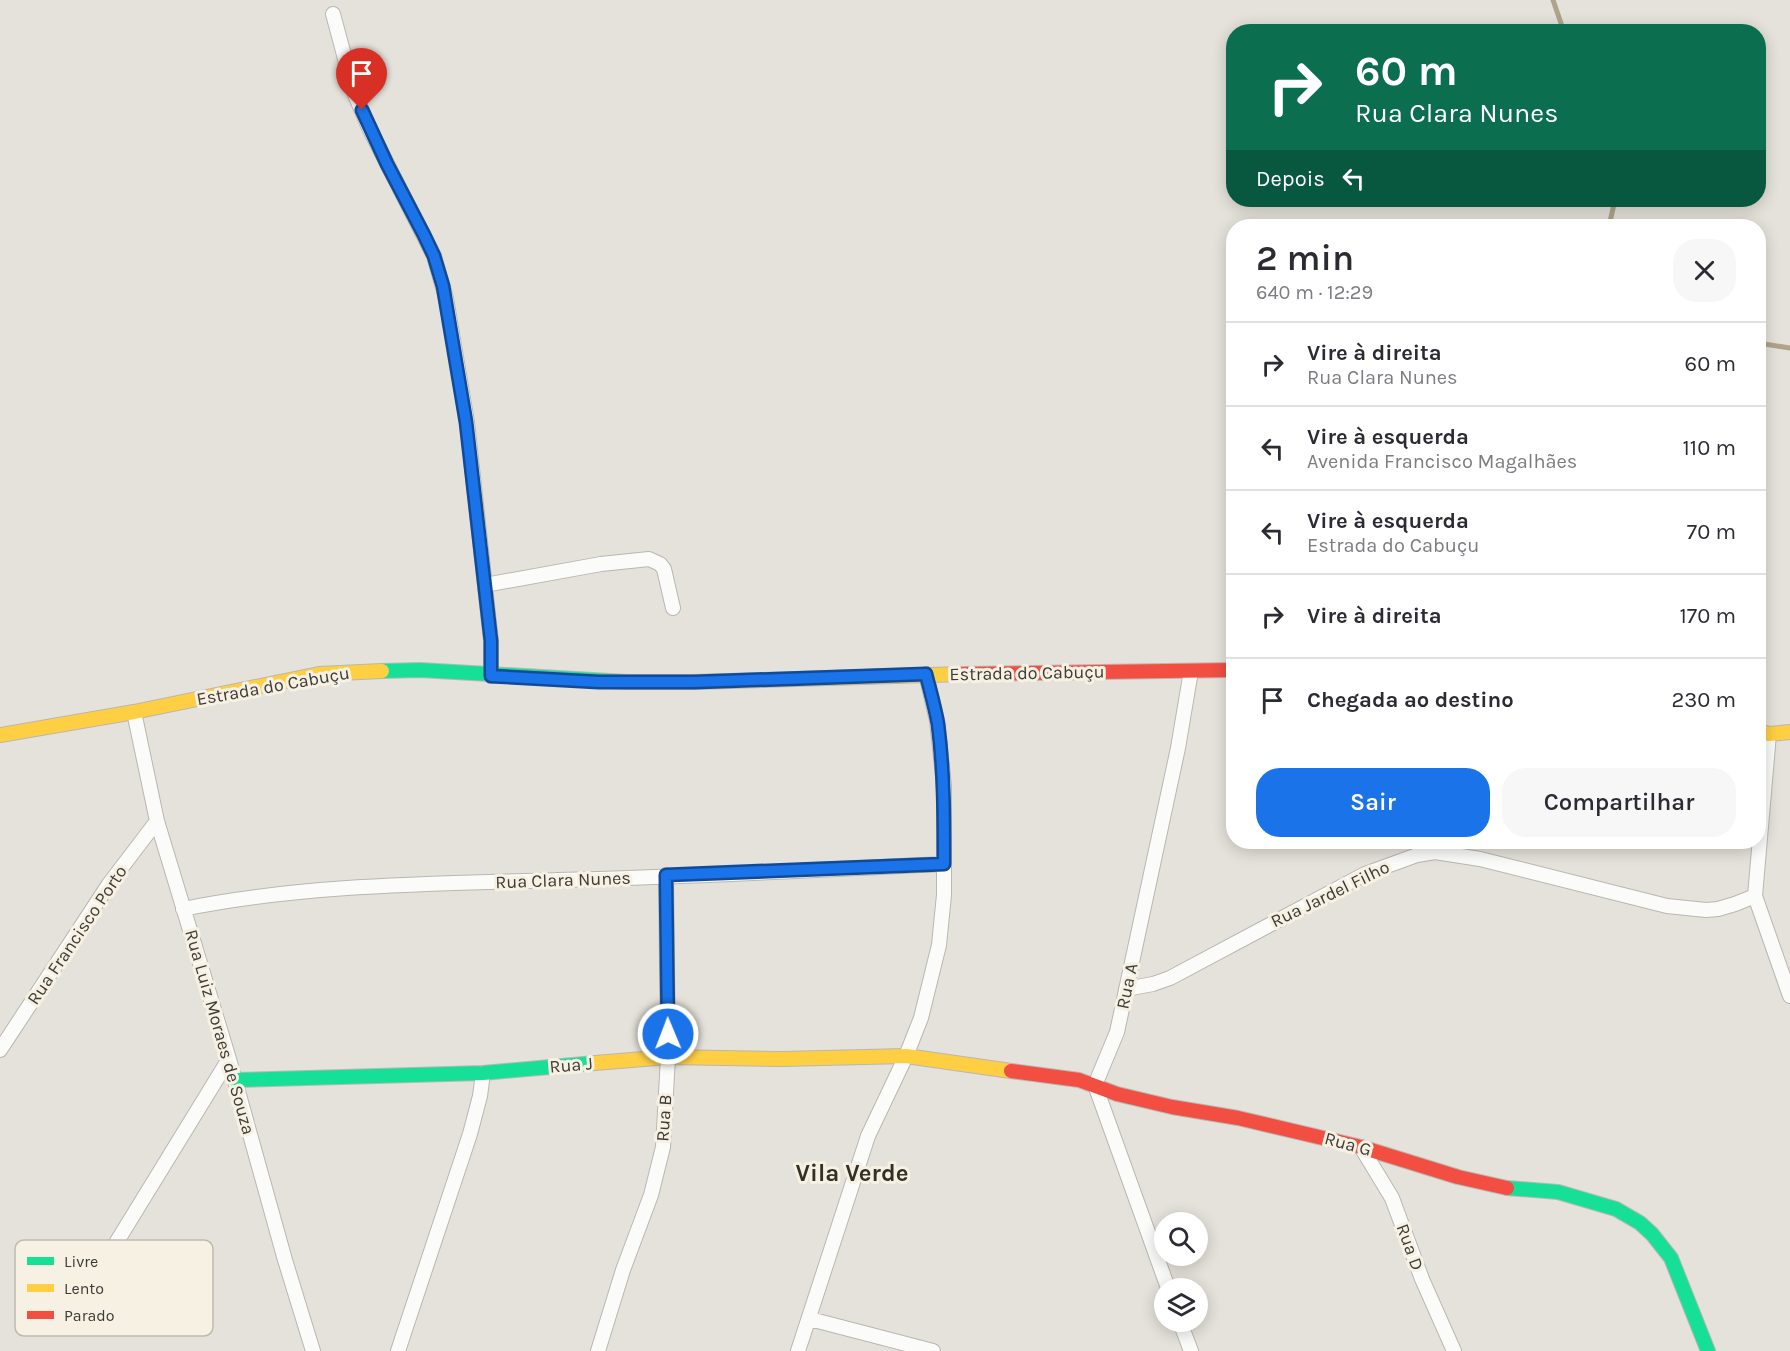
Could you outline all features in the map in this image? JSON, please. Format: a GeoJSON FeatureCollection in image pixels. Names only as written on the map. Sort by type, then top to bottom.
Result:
{"type":"FeatureCollection","features":[{"type":"Feature","properties":{"kind":"street"},"geometry":{"type":"LineString","coordinates":[[333,14],[354,92],[382,155],[424,235],[440,274],[446,298],[466,422],[491,641],[491,676]]}},
{"type":"Feature","properties":{"kind":"street"},"geometry":{"type":"LineString","coordinates":[[485,585],[601,564],[649,559],[664,568],[673,608]]}},
{"type":"Feature","properties":{"kind":"street","name":"Estrada do Cabuçu"},"geometry":{"type":"LineString","coordinates":[[0,735],[134,712],[284,681],[337,672],[387,669],[581,681],[664,682],[926,674],[1226,670]]}},
{"type":"Feature","properties":{"kind":"street","name":"Rua A"},"geometry":{"type":"LineString","coordinates":[[1095,1085],[1117,1032],[1178,748],[1191,671]]}},
{"type":"Feature","properties":{"kind":"street"},"geometry":{"type":"LineString","coordinates":[[798,1351],[856,1168],[879,1109],[906,1056],[921,1018],[939,945],[943,921],[944,785],[937,721],[926,674]]}},
{"type":"Feature","properties":{"kind":"street","name":"Rua Luiz Moraes de Souza"},"geometry":{"type":"LineString","coordinates":[[134,712],[157,821],[229,1059],[313,1351]]}},
{"type":"Feature","properties":{"kind":"street"},"geometry":{"type":"LineString","coordinates":[[1766,733],[1790,732]]}},
{"type":"Feature","properties":{"kind":"street","name":"Rua Francisco Porto"},"geometry":{"type":"LineString","coordinates":[[0,1050],[110,884],[157,821]]}},
{"type":"Feature","properties":{"kind":"street"},"geometry":{"type":"LineString","coordinates":[[1758,849],[1755,896],[1790,996]]}},
{"type":"Feature","properties":{"kind":"street","name":"Rua Jardel Filho"},"geometry":{"type":"LineString","coordinates":[[1126,989],[1170,978],[1365,874],[1417,855],[1435,852],[1480,859],[1667,906],[1718,909],[1755,896]]}},
{"type":"Feature","properties":{"kind":"street","name":"Rua Clara Nunes"},"geometry":{"type":"LineString","coordinates":[[183,909],[254,897],[397,885],[944,864]]}},
{"type":"Feature","properties":{"kind":"street","name":"Rua B"},"geometry":{"type":"LineString","coordinates":[[598,1351],[616,1292],[656,1180],[663,1147],[668,1057],[666,875]]}},
{"type":"Feature","properties":{"kind":"street","name":"Rua J"},"geometry":{"type":"LineString","coordinates":[[235,1080],[483,1073],[668,1057],[782,1059],[906,1056]]}},
{"type":"Feature","properties":{"kind":"street","name":"Rua G"},"geometry":{"type":"LineString","coordinates":[[906,1056],[1079,1080],[1117,1094],[1172,1107],[1361,1146],[1500,1188],[1571,1195],[1616,1209],[1652,1234],[1671,1258],[1708,1351]]}},
{"type":"Feature","properties":{"kind":"street"},"geometry":{"type":"LineString","coordinates":[[118,1240],[229,1059]]}},
{"type":"Feature","properties":{"kind":"street"},"geometry":{"type":"LineString","coordinates":[[398,1351],[470,1134],[480,1096],[483,1073]]}},
{"type":"Feature","properties":{"kind":"street"},"geometry":{"type":"LineString","coordinates":[[1095,1085],[1164,1278]]}},
{"type":"Feature","properties":{"kind":"street","name":"Rua D"},"geometry":{"type":"LineString","coordinates":[[1361,1146],[1392,1198],[1422,1279],[1454,1351]]}},
{"type":"Feature","properties":{"kind":"street"},"geometry":{"type":"LineString","coordinates":[[810,1319],[933,1351]]}},
{"type":"Feature","properties":{"kind":"street"},"geometry":{"type":"LineString","coordinates":[[1184,1332],[1191,1351]]}},
{"type":"Feature","properties":{"kind":"waterway"},"geometry":{"type":"LineString","coordinates":[[1553,0],[1561,24]]}},
{"type":"Feature","properties":{"kind":"waterway"},"geometry":{"type":"LineString","coordinates":[[1611,219],[1613,207]]}},
{"type":"Feature","properties":{"kind":"waterway"},"geometry":{"type":"LineString","coordinates":[[1766,344],[1790,348]]}},
{"type":"Feature","properties":{"kind":"traffic: fast"},"geometry":{"type":"LineString","coordinates":[[382,671],[420,670],[627,682]]}},
{"type":"Feature","properties":{"kind":"traffic: fast"},"geometry":{"type":"LineString","coordinates":[[235,1080],[483,1073],[595,1063]]}},
{"type":"Feature","properties":{"kind":"traffic: fast"},"geometry":{"type":"LineString","coordinates":[[1507,1188],[1558,1192],[1616,1209],[1640,1223],[1671,1258],[1708,1351]]}},
{"type":"Feature","properties":{"kind":"traffic: slow"},"geometry":{"type":"LineString","coordinates":[[0,735],[134,712],[319,674],[382,671]]}},
{"type":"Feature","properties":{"kind":"traffic: slow"},"geometry":{"type":"LineString","coordinates":[[627,682],[963,674]]}},
{"type":"Feature","properties":{"kind":"traffic: slow"},"geometry":{"type":"LineString","coordinates":[[1766,733],[1790,732]]}},
{"type":"Feature","properties":{"kind":"traffic: slow"},"geometry":{"type":"LineString","coordinates":[[595,1063],[668,1057],[782,1059],[906,1056],[1011,1071]]}},
{"type":"Feature","properties":{"kind":"traffic: jam"},"geometry":{"type":"LineString","coordinates":[[963,674],[1226,670]]}},
{"type":"Feature","properties":{"kind":"traffic: jam"},"geometry":{"type":"LineString","coordinates":[[1011,1071],[1079,1080],[1117,1094],[1172,1107],[1238,1118],[1361,1147],[1458,1177],[1507,1188]]}},
{"type":"Feature","properties":{"kind":"district","name":"Vila Verde"},"geometry":{"type":"Point","coordinates":[852,1173]}},
{"type":"Feature","properties":{"kind":"route"},"geometry":{"type":"LineString","coordinates":[[362,110],[434,256],[446,298],[466,422],[491,641],[491,676],[599,682],[694,682],[926,674],[937,721],[942,759],[944,864],[666,875],[668,1034]]}}]}
